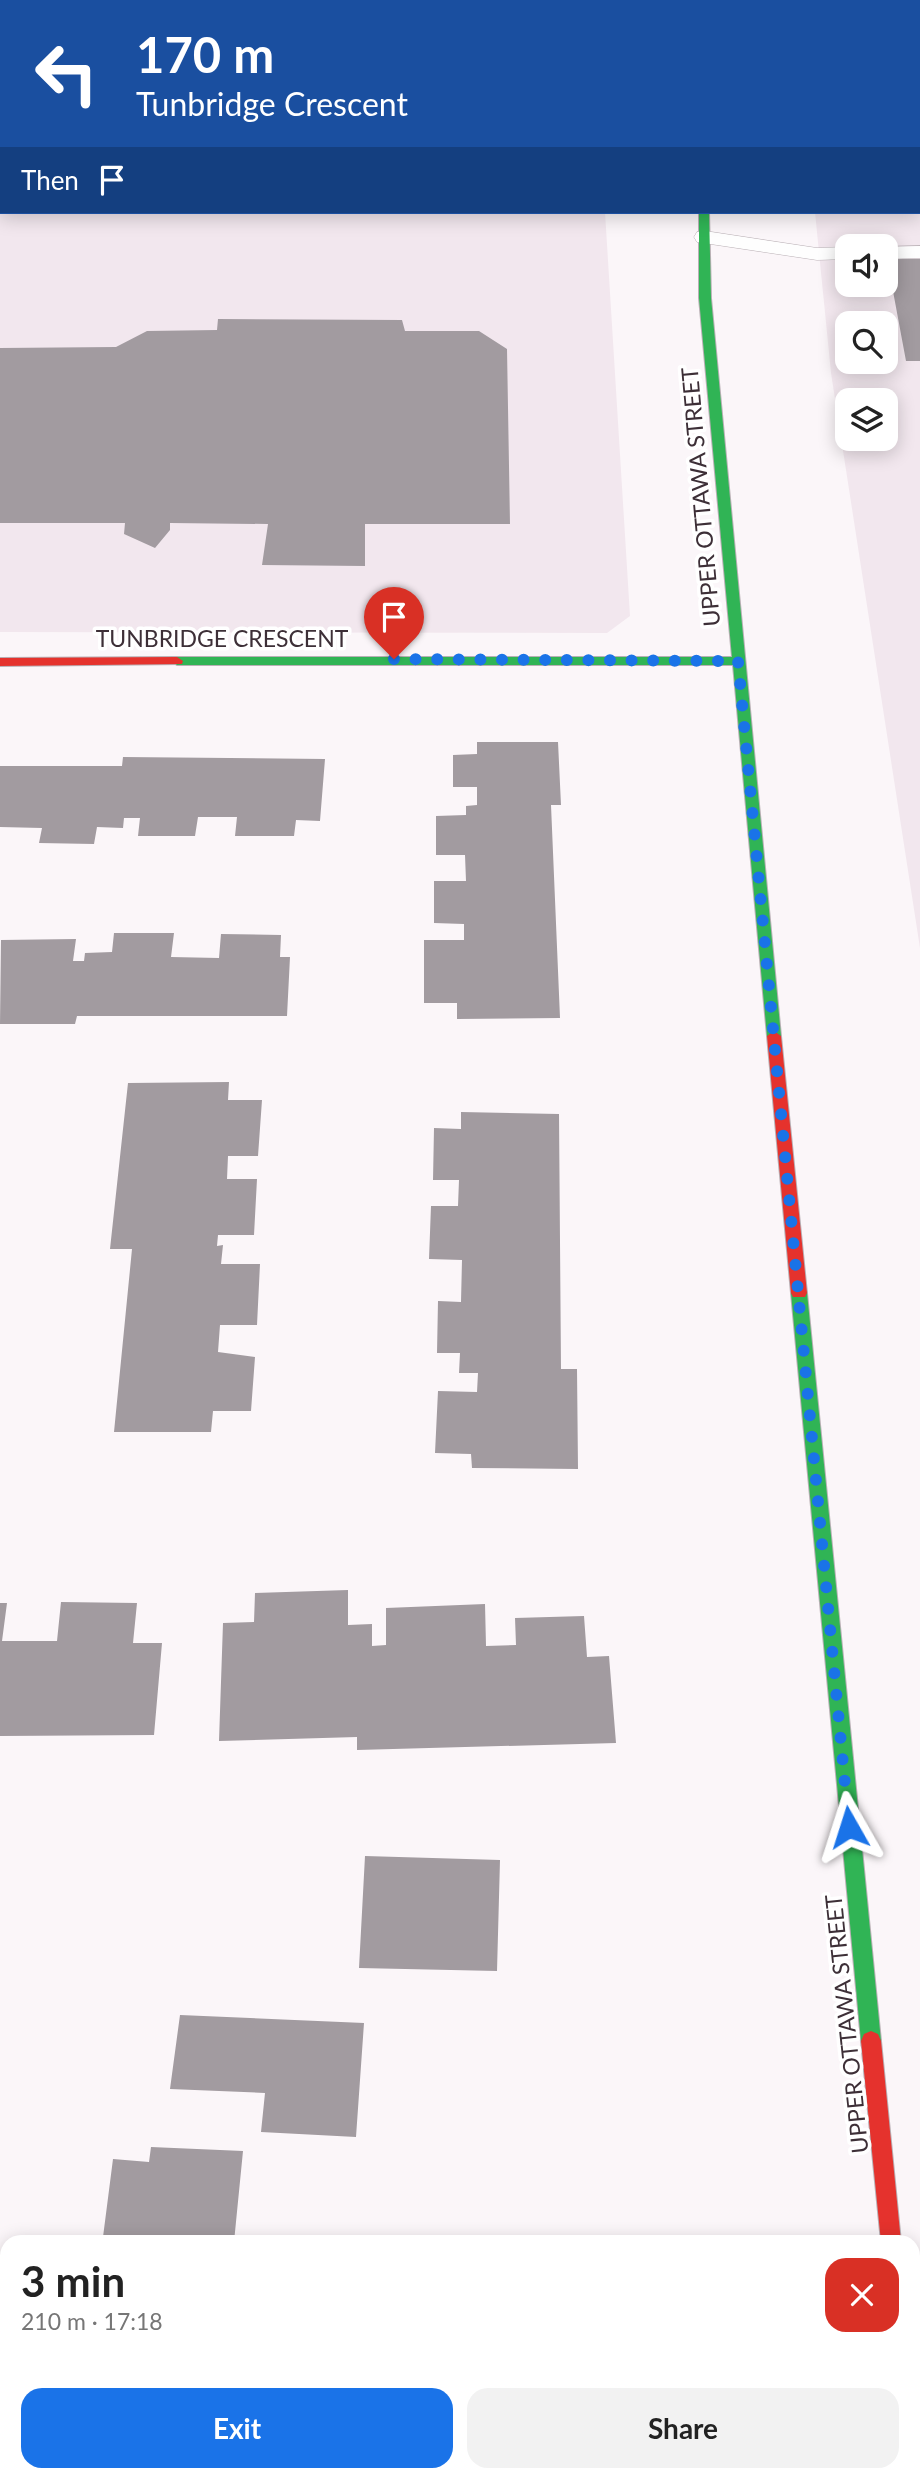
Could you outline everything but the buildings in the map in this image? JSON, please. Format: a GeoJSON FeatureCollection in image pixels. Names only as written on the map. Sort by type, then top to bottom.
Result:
{"type":"FeatureCollection","features":[{"type":"Feature","properties":{"kind":"main road","name":"UPPER OTTAWA STREET"},"geometry":{"type":"LineString","coordinates":[[704,214],[705,298],[738,661],[890,2235]]}},
{"type":"Feature","properties":{"kind":"main road","name":"TUNBRIDGE CRESCENT"},"geometry":{"type":"LineString","coordinates":[[0,662],[394,659],[738,661]]}},
{"type":"Feature","properties":{"kind":"lane"},"geometry":{"type":"LineString","coordinates":[[705,237],[817,254],[835,253]]}},
{"type":"Feature","properties":{"kind":"lane"},"geometry":{"type":"LineString","coordinates":[[898,253],[920,252]]}},
{"type":"Feature","properties":{"kind":"shaded area"},"geometry":{"type":"Polygon","coordinates":[[[0,214],[605,214],[630,616],[607,633],[0,632],[0,214]]]}},
{"type":"Feature","properties":{"kind":"shaded area"},"geometry":{"type":"Polygon","coordinates":[[[815,214],[920,214],[920,948],[843,451],[898,451],[898,388],[835,388],[835,399],[815,214]]]}},
{"type":"Feature","properties":{"kind":"traffic: fast"},"geometry":{"type":"LineString","coordinates":[[704,214],[705,298],[774,1036]]}},
{"type":"Feature","properties":{"kind":"traffic: fast"},"geometry":{"type":"LineString","coordinates":[[177,661],[738,661]]}},
{"type":"Feature","properties":{"kind":"traffic: fast"},"geometry":{"type":"LineString","coordinates":[[799,1293],[871,2041]]}},
{"type":"Feature","properties":{"kind":"traffic: jam"},"geometry":{"type":"LineString","coordinates":[[0,662],[177,661]]}},
{"type":"Feature","properties":{"kind":"traffic: jam"},"geometry":{"type":"LineString","coordinates":[[774,1036],[799,1293]]}},
{"type":"Feature","properties":{"kind":"traffic: jam"},"geometry":{"type":"LineString","coordinates":[[871,2041],[890,2235]]}},
{"type":"Feature","properties":{"kind":"route"},"geometry":{"type":"LineString","coordinates":[[394,659],[738,661],[849,1827]]}}]}
